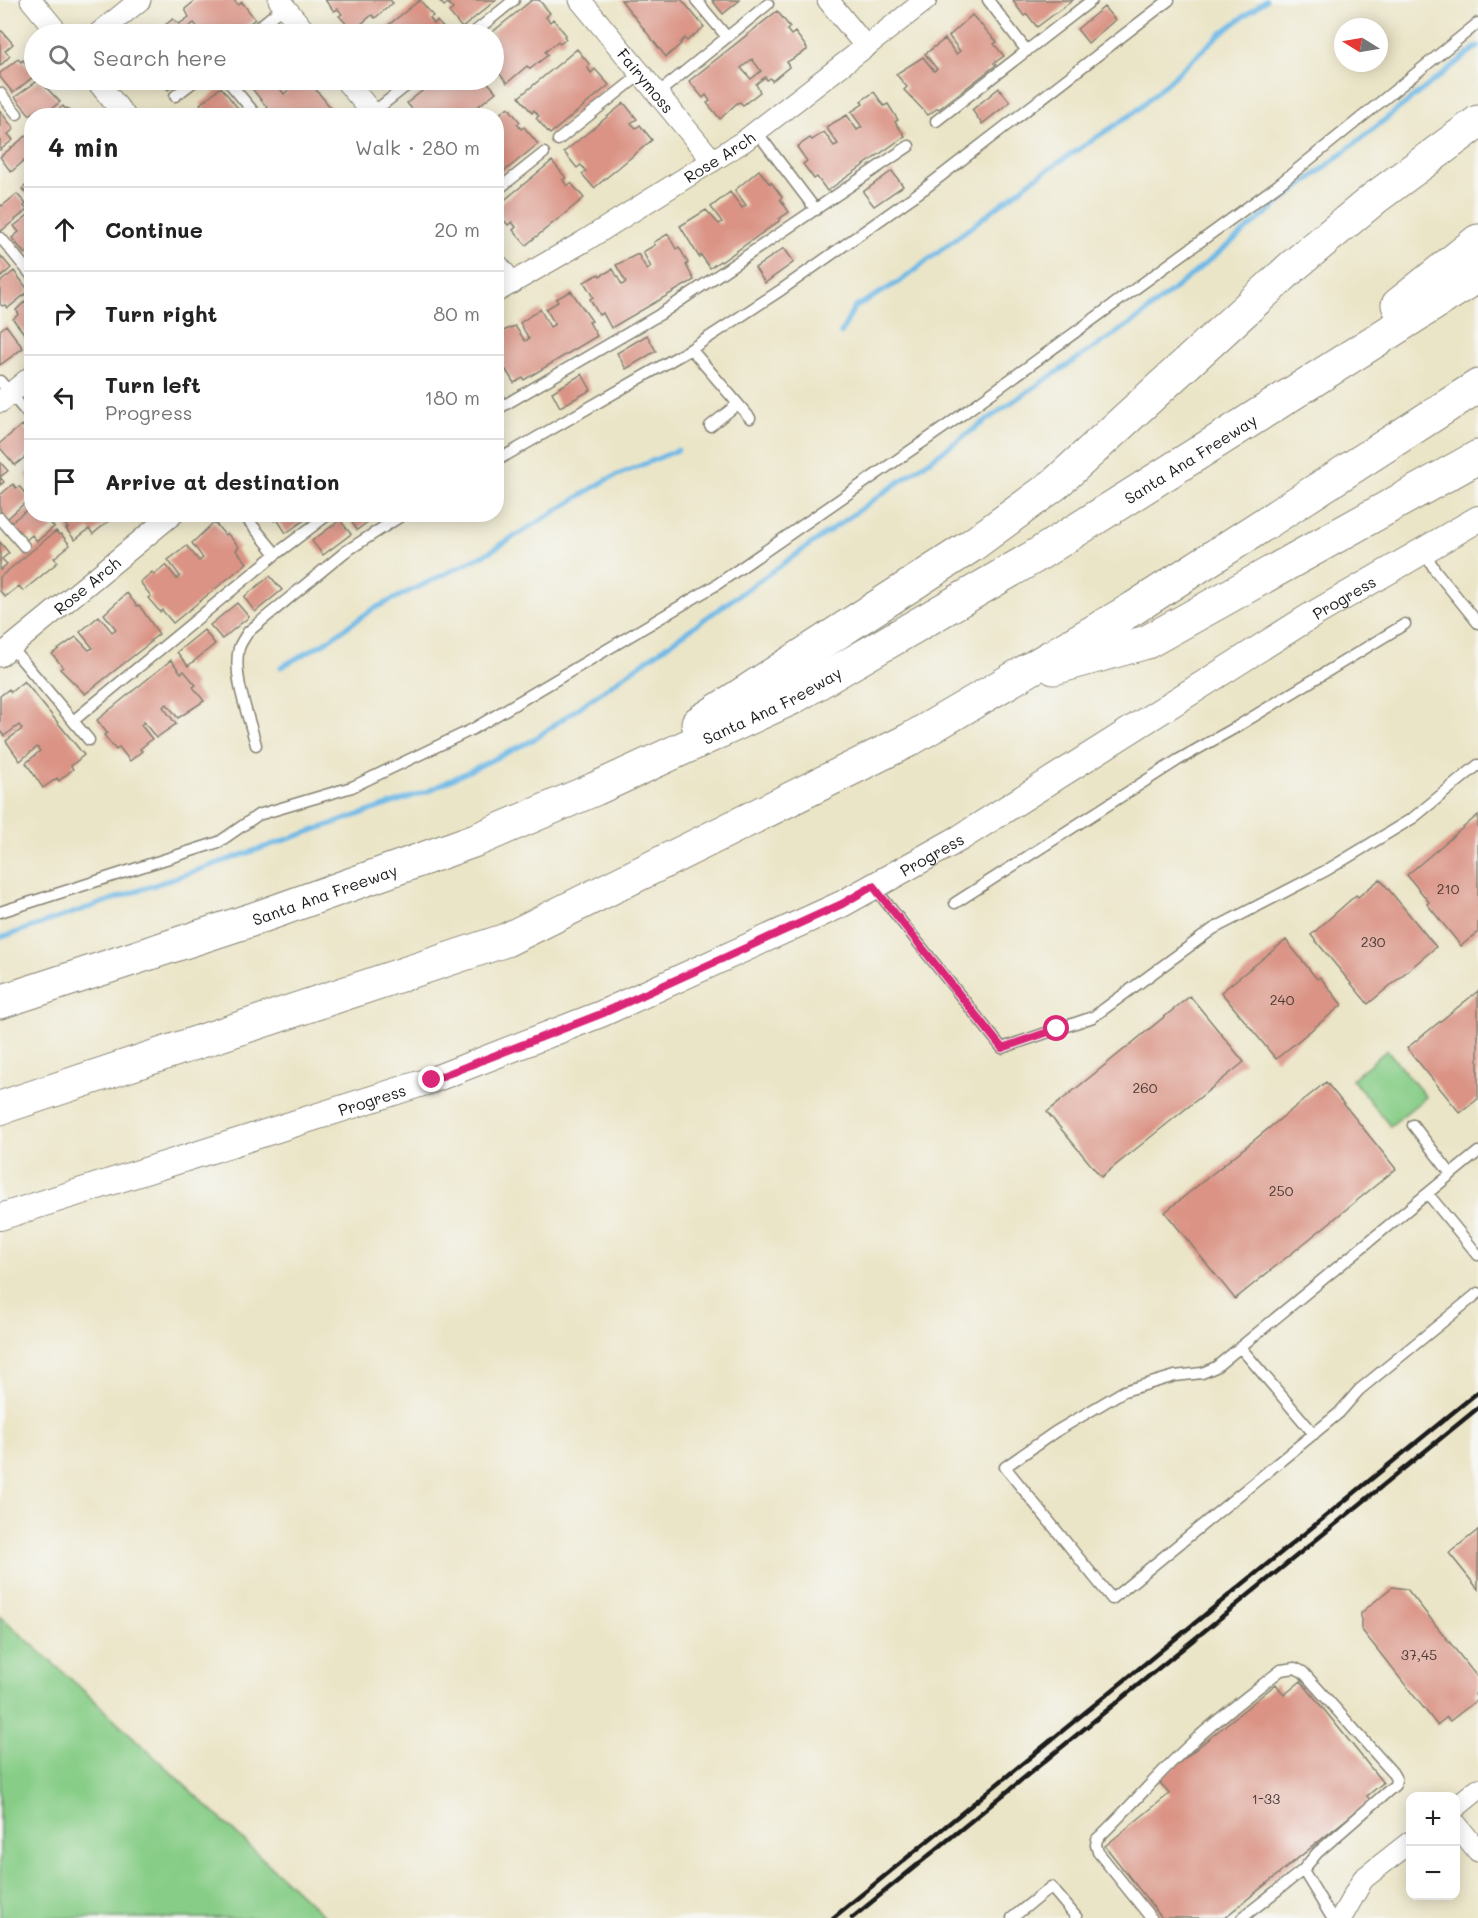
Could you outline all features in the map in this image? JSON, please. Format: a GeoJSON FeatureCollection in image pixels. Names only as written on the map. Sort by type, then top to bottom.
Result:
{"type":"FeatureCollection","features":[{"type":"Feature","properties":{"kind":"highway"},"geometry":{"type":"LineString","coordinates":[[596,789],[971,546],[1055,484],[1292,267],[1376,198],[1478,122]]}},
{"type":"Feature","properties":{"kind":"highway"},"geometry":{"type":"LineString","coordinates":[[1266,411],[1478,241]]}},
{"type":"Feature","properties":{"kind":"highway","name":"Santa Ana Freeway"},"geometry":{"type":"LineString","coordinates":[[0,1002],[250,920],[476,840],[596,789],[792,698],[1034,557],[1478,276]]}},
{"type":"Feature","properties":{"kind":"highway"},"geometry":{"type":"LineString","coordinates":[[0,1108],[506,940],[909,740],[1134,608],[1478,386]]}},
{"type":"Feature","properties":{"kind":"highway"},"geometry":{"type":"LineString","coordinates":[[1011,680],[1148,642],[1478,457]]}},
{"type":"Feature","properties":{"kind":"street"},"geometry":{"type":"LineString","coordinates":[[31,0],[51,24]]}},
{"type":"Feature","properties":{"kind":"street"},"geometry":{"type":"LineString","coordinates":[[110,24],[140,0]]}},
{"type":"Feature","properties":{"kind":"street","name":"Fairymoss"},"geometry":{"type":"LineString","coordinates":[[580,0],[713,161]]}},
{"type":"Feature","properties":{"kind":"street"},"geometry":{"type":"LineString","coordinates":[[828,0],[866,47]]}},
{"type":"Feature","properties":{"kind":"street","name":"Rose Arch"},"geometry":{"type":"LineString","coordinates":[[505,287],[583,243],[756,132],[926,0]]}},
{"type":"Feature","properties":{"kind":"street"},"geometry":{"type":"LineString","coordinates":[[285,2],[300,24]]}},
{"type":"Feature","properties":{"kind":"street"},"geometry":{"type":"LineString","coordinates":[[104,90],[119,108]]}},
{"type":"Feature","properties":{"kind":"street"},"geometry":{"type":"LineString","coordinates":[[354,90],[369,108]]}},
{"type":"Feature","properties":{"kind":"street"},"geometry":{"type":"LineString","coordinates":[[4,392],[24,381]]}},
{"type":"Feature","properties":{"kind":"street","name":"Progress"},"geometry":{"type":"LineString","coordinates":[[0,1218],[432,1080],[601,1014],[842,904],[960,838],[1309,617],[1478,519]]}},
{"type":"Feature","properties":{"kind":"street","name":"Rose Arch"},"geometry":{"type":"LineString","coordinates":[[6,652],[163,522]]}},
{"type":"Feature","properties":{"kind":"street"},"geometry":{"type":"LineString","coordinates":[[1460,1803],[1478,1789]]}},
{"type":"Feature","properties":{"kind":"street"},"geometry":{"type":"LineString","coordinates":[[1460,1830],[1478,1851]]}},
{"type":"Feature","properties":{"kind":"street"},"geometry":{"type":"LineString","coordinates":[[1341,1918],[1363,1879],[1406,1845]]}},
{"type":"Feature","properties":{"kind":"lane"},"geometry":{"type":"LineString","coordinates":[[484,24],[514,0]]}},
{"type":"Feature","properties":{"kind":"lane"},"geometry":{"type":"LineString","coordinates":[[696,0],[727,38]]}},
{"type":"Feature","properties":{"kind":"lane"},"geometry":{"type":"LineString","coordinates":[[988,0],[1028,51]]}},
{"type":"Feature","properties":{"kind":"lane"},"geometry":{"type":"LineString","coordinates":[[936,122],[1092,0]]}},
{"type":"Feature","properties":{"kind":"lane"},"geometry":{"type":"LineString","coordinates":[[504,456],[691,349],[781,290],[924,189],[1169,0]]}},
{"type":"Feature","properties":{"kind":"lane"},"geometry":{"type":"LineString","coordinates":[[261,24],[285,2]]}},
{"type":"Feature","properties":{"kind":"lane"},"geometry":{"type":"LineString","coordinates":[[657,93],[768,4]]}},
{"type":"Feature","properties":{"kind":"lane"},"geometry":{"type":"LineString","coordinates":[[0,912],[219,842],[258,815],[352,787],[473,729],[716,585],[949,424],[1278,185],[1478,23]]}},
{"type":"Feature","properties":{"kind":"lane"},"geometry":{"type":"LineString","coordinates":[[558,140],[641,74]]}},
{"type":"Feature","properties":{"kind":"lane"},"geometry":{"type":"LineString","coordinates":[[176,96],[184,90]]}},
{"type":"Feature","properties":{"kind":"lane"},"geometry":{"type":"LineString","coordinates":[[235,90],[250,108]]}},
{"type":"Feature","properties":{"kind":"lane"},"geometry":{"type":"LineString","coordinates":[[381,108],[402,90]]}},
{"type":"Feature","properties":{"kind":"lane"},"geometry":{"type":"LineString","coordinates":[[0,93],[17,114]]}},
{"type":"Feature","properties":{"kind":"lane"},"geometry":{"type":"LineString","coordinates":[[756,132],[816,210]]}},
{"type":"Feature","properties":{"kind":"lane"},"geometry":{"type":"LineString","coordinates":[[504,406],[659,315],[909,146]]}},
{"type":"Feature","properties":{"kind":"lane"},"geometry":{"type":"LineString","coordinates":[[504,184],[544,153]]}},
{"type":"Feature","properties":{"kind":"lane"},"geometry":{"type":"LineString","coordinates":[[1,238],[24,266]]}},
{"type":"Feature","properties":{"kind":"lane"},"geometry":{"type":"LineString","coordinates":[[691,349],[750,418]]}},
{"type":"Feature","properties":{"kind":"lane"},"geometry":{"type":"LineString","coordinates":[[4,392],[24,411]]}},
{"type":"Feature","properties":{"kind":"lane"},"geometry":{"type":"LineString","coordinates":[[710,426],[738,404]]}},
{"type":"Feature","properties":{"kind":"lane"},"geometry":{"type":"LineString","coordinates":[[0,518],[24,546]]}},
{"type":"Feature","properties":{"kind":"lane"},"geometry":{"type":"LineString","coordinates":[[250,522],[276,554]]}},
{"type":"Feature","properties":{"kind":"lane"},"geometry":{"type":"LineString","coordinates":[[73,721],[276,554],[318,522]]}},
{"type":"Feature","properties":{"kind":"lane"},"geometry":{"type":"LineString","coordinates":[[256,744],[238,668],[240,646],[248,632],[345,552],[392,522]]}},
{"type":"Feature","properties":{"kind":"lane"},"geometry":{"type":"LineString","coordinates":[[1424,551],[1435,570],[1478,623]]}},
{"type":"Feature","properties":{"kind":"lane"},"geometry":{"type":"LineString","coordinates":[[954,903],[1178,760],[1405,624]]}},
{"type":"Feature","properties":{"kind":"lane"},"geometry":{"type":"LineString","coordinates":[[6,652],[89,740]]}},
{"type":"Feature","properties":{"kind":"lane"},"geometry":{"type":"LineString","coordinates":[[873,886],[1002,1048],[1093,1017],[1213,929],[1327,870],[1413,818],[1478,765]]}},
{"type":"Feature","properties":{"kind":"lane"},"geometry":{"type":"LineString","coordinates":[[1413,1125],[1451,1174]]}},
{"type":"Feature","properties":{"kind":"lane"},"geometry":{"type":"LineString","coordinates":[[1478,1152],[1216,1367],[1202,1373],[1175,1376],[1124,1391],[1056,1432],[1005,1467],[1112,1599],[1314,1434],[1339,1413],[1359,1390],[1478,1293]]}},
{"type":"Feature","properties":{"kind":"lane"},"geometry":{"type":"LineString","coordinates":[[1428,1194],[1478,1255]]}},
{"type":"Feature","properties":{"kind":"lane"},"geometry":{"type":"LineString","coordinates":[[1240,1347],[1314,1434]]}},
{"type":"Feature","properties":{"kind":"lane"},"geometry":{"type":"LineString","coordinates":[[1151,1918],[1098,1852],[1097,1839],[1195,1740],[1281,1670],[1295,1668],[1303,1672],[1396,1779],[1395,1785],[1317,1853],[1303,1870],[1242,1918]]}},
{"type":"Feature","properties":{"kind":"lane"},"geometry":{"type":"LineString","coordinates":[[1303,1870],[1332,1918]]}},
{"type":"Feature","properties":{"kind":"lane"},"geometry":{"type":"LineString","coordinates":[[1012,1918],[1052,1887],[1077,1918]]}},
{"type":"Feature","properties":{"kind":"green space"},"geometry":{"type":"Polygon","coordinates":[[[1387,1050],[1426,1097],[1390,1126],[1352,1079],[1387,1050]]]}},
{"type":"Feature","properties":{"kind":"green space"},"geometry":{"type":"Polygon","coordinates":[[[0,1616],[82,1689],[326,1918],[0,1918],[0,1616]]]}},
{"type":"Feature","properties":{"kind":"building"},"geometry":{"type":"Polygon","coordinates":[[[196,0],[234,0],[238,5],[242,2],[255,19],[249,24],[179,24],[189,17],[185,9],[196,0]]]}},
{"type":"Feature","properties":{"kind":"building"},"geometry":{"type":"Polygon","coordinates":[[[325,0],[390,0],[393,3],[375,18],[372,15],[361,24],[347,24],[339,16],[342,14],[338,9],[334,11],[325,0]]]}},
{"type":"Feature","properties":{"kind":"building"},"geometry":{"type":"Polygon","coordinates":[[[420,0],[433,16],[430,18],[434,24],[390,24],[420,0]]]}},
{"type":"Feature","properties":{"kind":"building"},"geometry":{"type":"Polygon","coordinates":[[[439,0],[496,0],[467,24],[459,24],[449,12],[453,9],[448,3],[444,6],[439,0]]]}},
{"type":"Feature","properties":{"kind":"building"},"geometry":{"type":"Polygon","coordinates":[[[532,0],[539,0],[550,13],[546,17],[550,22],[553,19],[566,35],[564,36],[566,39],[560,44],[558,41],[545,52],[548,55],[530,69],[527,66],[507,83],[504,79],[502,24],[532,0]]]}},
{"type":"Feature","properties":{"kind":"building"},"geometry":{"type":"Polygon","coordinates":[[[621,0],[682,0],[704,27],[687,41],[685,38],[666,57],[621,0]]]}},
{"type":"Feature","properties":{"kind":"building"},"geometry":{"type":"Polygon","coordinates":[[[712,0],[740,0],[723,14],[712,0]]]}},
{"type":"Feature","properties":{"kind":"building"},"geometry":{"type":"Polygon","coordinates":[[[1014,0],[1073,0],[1037,27],[1027,14],[1024,16],[1014,0]]]}},
{"type":"Feature","properties":{"kind":"building"},"geometry":{"type":"Polygon","coordinates":[[[1104,7],[1115,20],[1088,43],[1077,29],[1104,7]]]}},
{"type":"Feature","properties":{"kind":"building"},"geometry":{"type":"Polygon","coordinates":[[[777,11],[790,27],[787,30],[791,35],[795,32],[807,48],[787,62],[789,67],[772,81],[765,77],[756,84],[760,92],[743,105],[740,102],[737,103],[720,119],[707,103],[710,101],[706,95],[703,98],[689,81],[777,11]],[[752,59],[741,68],[751,79],[761,71],[752,59]]]}},
{"type":"Feature","properties":{"kind":"building"},"geometry":{"type":"Polygon","coordinates":[[[972,15],[997,42],[994,44],[1004,56],[994,63],[996,65],[928,115],[904,90],[907,87],[896,74],[923,57],[934,71],[937,69],[925,54],[945,39],[956,54],[960,51],[949,36],[972,15]]]}},
{"type":"Feature","properties":{"kind":"building"},"geometry":{"type":"Polygon","coordinates":[[[173,19],[179,24],[167,24],[173,19]]]}},
{"type":"Feature","properties":{"kind":"building"},"geometry":{"type":"Polygon","coordinates":[[[2,31],[13,44],[5,51],[10,56],[0,66],[0,32],[2,31]]]}},
{"type":"Feature","properties":{"kind":"building"},"geometry":{"type":"Polygon","coordinates":[[[577,49],[590,65],[587,67],[591,73],[595,69],[609,85],[550,134],[536,118],[539,116],[534,110],[532,113],[519,97],[577,49]]]}},
{"type":"Feature","properties":{"kind":"building"},"geometry":{"type":"Polygon","coordinates":[[[18,59],[24,61],[24,84],[13,93],[0,77],[0,73],[18,59]]]}},
{"type":"Feature","properties":{"kind":"building"},"geometry":{"type":"Polygon","coordinates":[[[999,88],[1010,102],[982,124],[972,110],[999,88]]]}},
{"type":"Feature","properties":{"kind":"building"},"geometry":{"type":"Polygon","coordinates":[[[25,90],[49,90],[60,102],[52,108],[24,108],[15,97],[25,90]]]}},
{"type":"Feature","properties":{"kind":"building"},"geometry":{"type":"Polygon","coordinates":[[[217,90],[223,90],[238,108],[204,108],[200,104],[217,90]]]}},
{"type":"Feature","properties":{"kind":"building"},"geometry":{"type":"Polygon","coordinates":[[[253,90],[281,90],[284,94],[288,90],[316,90],[331,108],[268,108],[253,90]]]}},
{"type":"Feature","properties":{"kind":"building"},"geometry":{"type":"Polygon","coordinates":[[[423,90],[494,90],[496,92],[476,108],[411,108],[407,103],[423,90]]]}},
{"type":"Feature","properties":{"kind":"building"},"geometry":{"type":"Polygon","coordinates":[[[874,92],[884,106],[888,104],[898,120],[895,122],[905,136],[827,191],[817,177],[814,179],[803,164],[807,161],[797,147],[824,132],[834,146],[838,144],[826,127],[847,115],[857,130],[862,127],[851,112],[863,104],[861,101],[874,92]]]}},
{"type":"Feature","properties":{"kind":"building"},"geometry":{"type":"Polygon","coordinates":[[[624,103],[637,119],[631,123],[636,128],[640,125],[652,140],[594,188],[582,174],[586,171],[581,165],[577,168],[564,152],[624,103]]]}},
{"type":"Feature","properties":{"kind":"building"},"geometry":{"type":"Polygon","coordinates":[[[508,107],[520,122],[517,124],[521,129],[524,127],[538,144],[504,172],[504,110],[508,107]]]}},
{"type":"Feature","properties":{"kind":"building"},"geometry":{"type":"Polygon","coordinates":[[[0,111],[14,129],[8,134],[13,140],[0,150],[0,111]]]}},
{"type":"Feature","properties":{"kind":"building"},"geometry":{"type":"Polygon","coordinates":[[[24,138],[24,161],[11,172],[0,157],[24,138]]]}},
{"type":"Feature","properties":{"kind":"building"},"geometry":{"type":"Polygon","coordinates":[[[552,161],[566,178],[563,180],[567,186],[571,183],[584,198],[526,245],[513,230],[516,227],[512,222],[508,225],[504,220],[504,200],[552,161]]]}},
{"type":"Feature","properties":{"kind":"building"},"geometry":{"type":"Polygon","coordinates":[[[759,170],[782,197],[780,199],[789,212],[710,268],[701,255],[699,257],[680,226],[706,210],[719,224],[722,222],[711,207],[730,192],[742,208],[746,205],[735,190],[759,170]]]}},
{"type":"Feature","properties":{"kind":"building"},"geometry":{"type":"Polygon","coordinates":[[[892,171],[903,186],[874,206],[863,192],[892,171]]]}},
{"type":"Feature","properties":{"kind":"building"},"geometry":{"type":"Polygon","coordinates":[[[17,194],[24,202],[24,212],[0,232],[0,204],[2,206],[17,194]]]}},
{"type":"Feature","properties":{"kind":"building"},"geometry":{"type":"Polygon","coordinates":[[[24,218],[24,253],[12,238],[19,232],[14,226],[24,218]]]}},
{"type":"Feature","properties":{"kind":"building"},"geometry":{"type":"Polygon","coordinates":[[[668,234],[676,249],[679,247],[694,280],[611,328],[603,313],[599,315],[590,299],[593,297],[584,282],[613,269],[622,285],[626,282],[616,265],[638,254],[647,270],[651,267],[643,252],[668,234]]]}},
{"type":"Feature","properties":{"kind":"building"},"geometry":{"type":"Polygon","coordinates":[[[784,248],[794,262],[765,283],[755,268],[784,248]]]}},
{"type":"Feature","properties":{"kind":"building"},"geometry":{"type":"Polygon","coordinates":[[[0,255],[11,268],[0,278],[0,255]]]}},
{"type":"Feature","properties":{"kind":"building"},"geometry":{"type":"Polygon","coordinates":[[[14,271],[24,284],[24,295],[8,308],[5,305],[2,306],[0,304],[0,282],[14,271]]]}},
{"type":"Feature","properties":{"kind":"building"},"geometry":{"type":"Polygon","coordinates":[[[571,291],[592,321],[589,322],[597,336],[524,380],[523,378],[514,383],[506,370],[504,371],[504,331],[515,326],[525,341],[529,339],[520,323],[540,309],[550,327],[555,324],[546,309],[558,302],[556,299],[571,291]]]}},
{"type":"Feature","properties":{"kind":"building"},"geometry":{"type":"Polygon","coordinates":[[[24,302],[24,333],[13,319],[19,314],[16,310],[24,302]]]}},
{"type":"Feature","properties":{"kind":"building"},"geometry":{"type":"Polygon","coordinates":[[[6,325],[23,348],[0,365],[0,330],[6,325]]]}},
{"type":"Feature","properties":{"kind":"building"},"geometry":{"type":"Polygon","coordinates":[[[647,335],[656,351],[626,369],[617,353],[647,335]]]}},
{"type":"Feature","properties":{"kind":"building"},"geometry":{"type":"Polygon","coordinates":[[[582,374],[591,390],[560,407],[552,392],[582,374]]]}},
{"type":"Feature","properties":{"kind":"building"},"geometry":{"type":"Polygon","coordinates":[[[22,425],[24,427],[24,458],[15,465],[0,448],[0,443],[22,425]]]}},
{"type":"Feature","properties":{"kind":"building"},"geometry":{"type":"Polygon","coordinates":[[[0,462],[8,471],[0,477],[0,462]]]}},
{"type":"Feature","properties":{"kind":"building"},"geometry":{"type":"Polygon","coordinates":[[[13,484],[16,488],[20,487],[24,492],[24,504],[7,519],[0,510],[0,495],[13,484]]]}},
{"type":"Feature","properties":{"kind":"building"},"geometry":{"type":"Polygon","coordinates":[[[24,512],[24,522],[49,522],[54,527],[37,541],[32,535],[25,541],[10,523],[24,512]]]}},
{"type":"Feature","properties":{"kind":"building"},"geometry":{"type":"Polygon","coordinates":[[[67,522],[107,522],[93,534],[89,529],[75,540],[66,529],[68,528],[65,524],[67,522]]]}},
{"type":"Feature","properties":{"kind":"building"},"geometry":{"type":"Polygon","coordinates":[[[214,522],[239,547],[236,550],[247,563],[173,623],[148,598],[151,596],[140,582],[152,572],[154,575],[166,565],[177,579],[180,576],[168,560],[187,546],[199,561],[203,558],[192,543],[214,522]]]}},
{"type":"Feature","properties":{"kind":"building"},"geometry":{"type":"Polygon","coordinates":[[[279,522],[302,522],[286,533],[279,522]]]}},
{"type":"Feature","properties":{"kind":"building"},"geometry":{"type":"Polygon","coordinates":[[[337,522],[342,522],[351,534],[323,555],[312,541],[337,522]]]}},
{"type":"Feature","properties":{"kind":"building"},"geometry":{"type":"Polygon","coordinates":[[[352,522],[368,522],[357,530],[352,522]]]}},
{"type":"Feature","properties":{"kind":"building"},"geometry":{"type":"Polygon","coordinates":[[[56,531],[70,545],[54,558],[58,562],[23,591],[19,586],[5,597],[0,591],[0,577],[56,531]]]}},
{"type":"Feature","properties":{"kind":"building"},"geometry":{"type":"Polygon","coordinates":[[[0,542],[9,553],[2,559],[7,564],[0,570],[0,542]]]}},
{"type":"Feature","properties":{"kind":"building"},"geometry":{"type":"Polygon","coordinates":[[[270,576],[282,590],[255,612],[244,597],[270,576]]]}},
{"type":"Feature","properties":{"kind":"building"},"geometry":{"type":"Polygon","coordinates":[[[127,593],[137,606],[139,605],[159,634],[85,694],[60,669],[63,667],[52,654],[76,637],[89,650],[93,648],[80,632],[99,616],[112,632],[116,629],[104,614],[127,593]]]}},
{"type":"Feature","properties":{"kind":"building"},"geometry":{"type":"Polygon","coordinates":[[[237,603],[249,617],[222,639],[210,625],[237,603]]]}},
{"type":"Feature","properties":{"kind":"building"},"geometry":{"type":"Polygon","coordinates":[[[204,630],[215,644],[188,666],[177,652],[204,630]]]}},
{"type":"Feature","properties":{"kind":"building"},"geometry":{"type":"Polygon","coordinates":[[[171,660],[181,673],[184,671],[196,685],[193,687],[204,701],[178,718],[167,704],[163,707],[176,724],[156,738],[144,722],[141,725],[152,739],[130,761],[119,747],[116,750],[104,735],[107,733],[97,720],[171,660]]]}},
{"type":"Feature","properties":{"kind":"building"},"geometry":{"type":"Polygon","coordinates":[[[24,681],[84,755],[59,781],[57,778],[43,788],[26,763],[40,751],[37,747],[20,761],[6,741],[22,729],[19,725],[4,736],[0,731],[0,696],[9,689],[11,692],[24,681]]]}},
{"type":"Feature","properties":{"kind":"building"},"geometry":{"type":"Polygon","coordinates":[[[1478,815],[1478,932],[1461,946],[1407,875],[1478,815]]]}},
{"type":"Feature","properties":{"kind":"building"},"geometry":{"type":"Polygon","coordinates":[[[1380,879],[1436,947],[1368,1004],[1311,935],[1356,895],[1358,897],[1380,879]]]}},
{"type":"Feature","properties":{"kind":"building"},"geometry":{"type":"Polygon","coordinates":[[[1286,940],[1317,979],[1320,977],[1342,1005],[1276,1059],[1221,992],[1286,940]]]}},
{"type":"Feature","properties":{"kind":"building"},"geometry":{"type":"Polygon","coordinates":[[[1478,991],[1478,1099],[1460,1113],[1407,1048],[1478,991]]]}},
{"type":"Feature","properties":{"kind":"building"},"geometry":{"type":"Polygon","coordinates":[[[1190,996],[1244,1062],[1101,1177],[1047,1112],[1190,996]]]}},
{"type":"Feature","properties":{"kind":"building"},"geometry":{"type":"Polygon","coordinates":[[[1326,1082],[1396,1169],[1235,1299],[1165,1212],[1326,1082]]]}},
{"type":"Feature","properties":{"kind":"building"},"geometry":{"type":"Polygon","coordinates":[[[1478,1530],[1478,1589],[1449,1553],[1478,1530]]]}},
{"type":"Feature","properties":{"kind":"building"},"geometry":{"type":"Polygon","coordinates":[[[1392,1587],[1407,1589],[1478,1678],[1478,1691],[1475,1694],[1478,1699],[1450,1721],[1447,1717],[1437,1725],[1361,1629],[1361,1613],[1392,1587]]]}},
{"type":"Feature","properties":{"kind":"building"},"geometry":{"type":"Polygon","coordinates":[[[1301,1681],[1383,1783],[1367,1796],[1370,1800],[1224,1918],[1162,1918],[1105,1846],[1169,1794],[1158,1780],[1276,1684],[1284,1695],[1301,1681]]]}},
{"type":"Feature","properties":{"kind":"waterway"},"geometry":{"type":"LineString","coordinates":[[841,333],[854,308],[902,280],[1032,180],[1135,112],[1219,35],[1266,0]]}},
{"type":"Feature","properties":{"kind":"waterway"},"geometry":{"type":"LineString","coordinates":[[0,938],[428,791],[533,740],[1018,398],[1139,318],[1478,46]]}},
{"type":"Feature","properties":{"kind":"waterway"},"geometry":{"type":"LineString","coordinates":[[281,667],[324,643],[373,609],[486,554],[608,479],[678,450]]}},
{"type":"Feature","properties":{"kind":"railway"},"geometry":{"type":"LineString","coordinates":[[833,1918],[1478,1392]]}},
{"type":"Feature","properties":{"kind":"railway"},"geometry":{"type":"LineString","coordinates":[[852,1918],[1478,1408]]}},
{"type":"Feature","properties":{"kind":"route"},"geometry":{"type":"LineString","coordinates":[[432,1080],[601,1014],[842,904],[873,886],[1002,1048],[1057,1029]]}}]}
